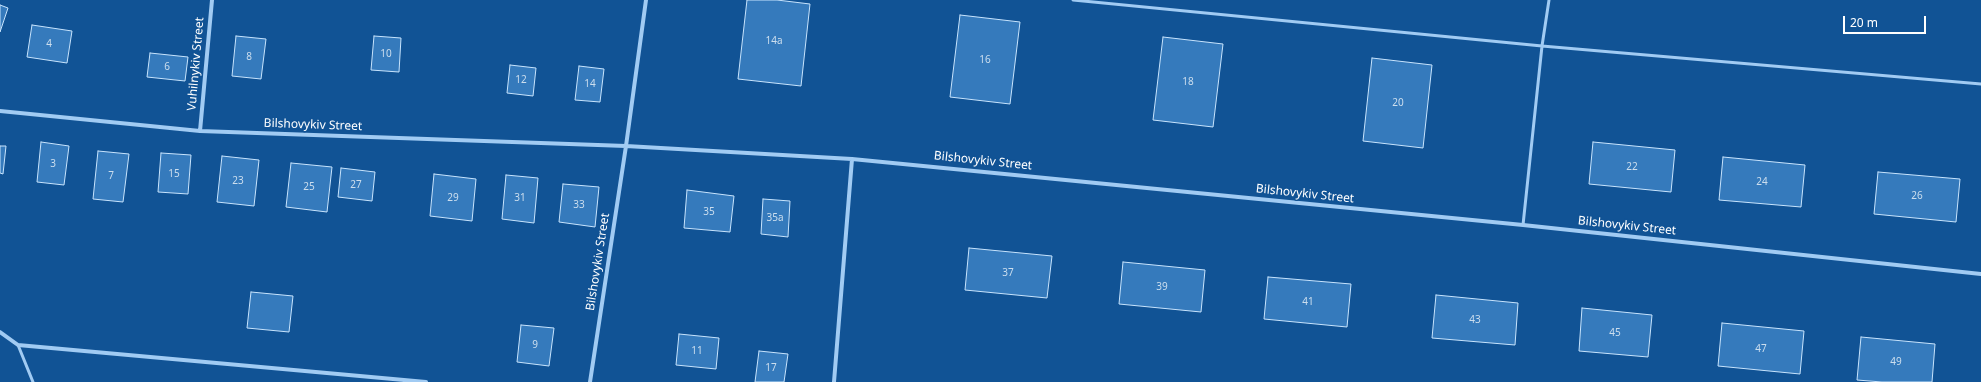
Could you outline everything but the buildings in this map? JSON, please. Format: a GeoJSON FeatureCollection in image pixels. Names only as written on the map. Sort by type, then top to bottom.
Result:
{"type":"FeatureCollection","features":[{"type":"Feature","properties":{"kind":"street","name":"Vuhilnykiv Street"},"geometry":{"type":"LineString","coordinates":[[200,131],[212,0]]}},
{"type":"Feature","properties":{"kind":"street","name":"Bilshovykiv Street"},"geometry":{"type":"LineString","coordinates":[[590,382],[626,146],[646,0]]}},
{"type":"Feature","properties":{"kind":"street","name":"Bilshovykiv Street"},"geometry":{"type":"LineString","coordinates":[[0,111],[200,131],[626,146],[852,159],[1523,225],[1981,274]]}},
{"type":"Feature","properties":{"kind":"street"},"geometry":{"type":"LineString","coordinates":[[834,382],[852,159]]}},
{"type":"Feature","properties":{"kind":"street"},"geometry":{"type":"LineString","coordinates":[[0,332],[18,345],[426,382]]}},
{"type":"Feature","properties":{"kind":"lane"},"geometry":{"type":"LineString","coordinates":[[1073,0],[1542,46],[1981,84]]}},
{"type":"Feature","properties":{"kind":"lane"},"geometry":{"type":"LineString","coordinates":[[1523,225],[1542,46],[1549,0]]}},
{"type":"Feature","properties":{"kind":"lane"},"geometry":{"type":"LineString","coordinates":[[18,345],[33,382]]}}]}
